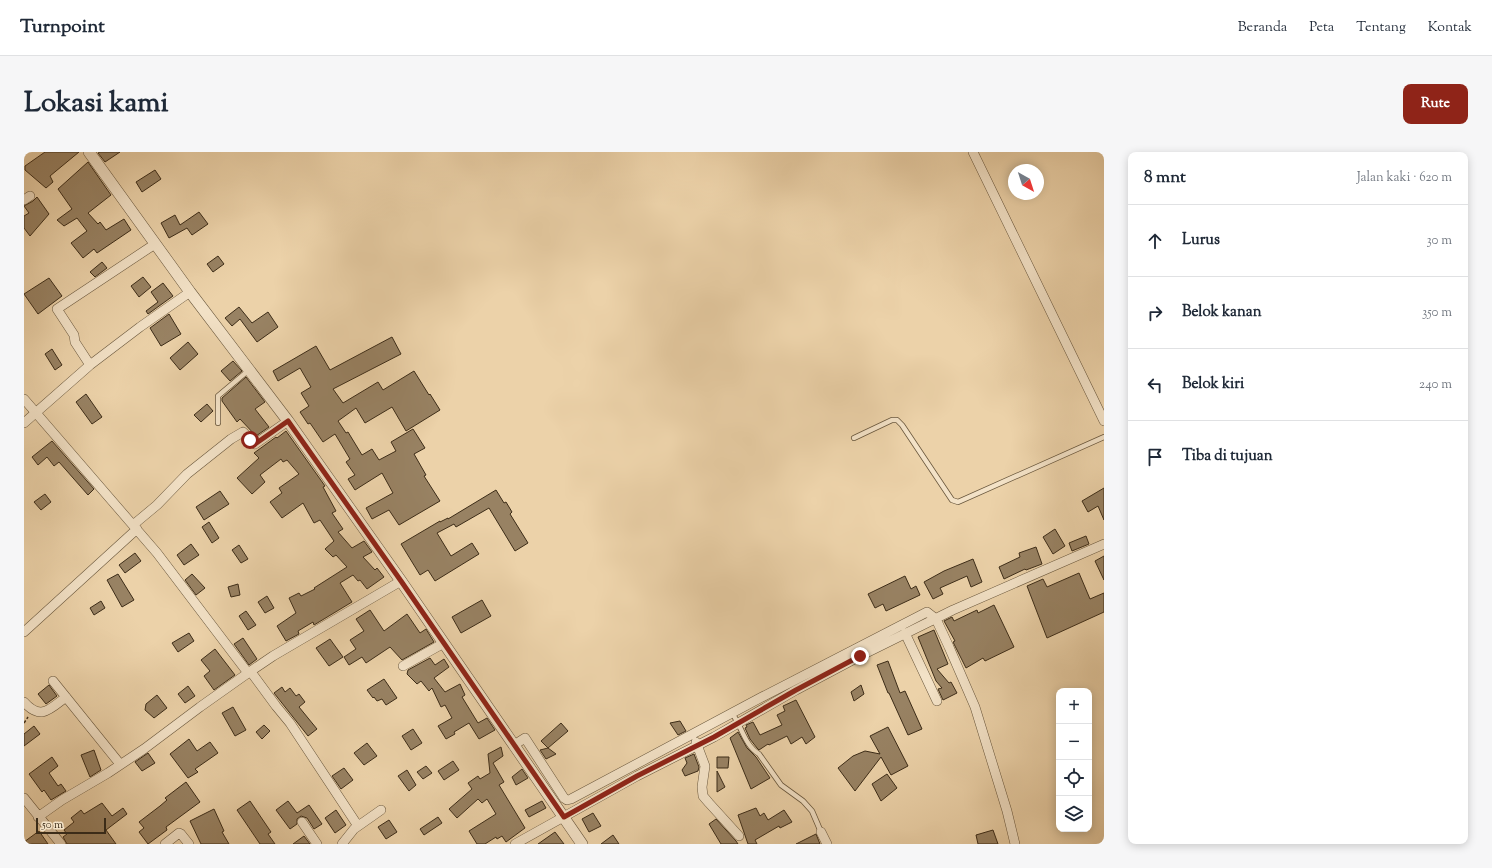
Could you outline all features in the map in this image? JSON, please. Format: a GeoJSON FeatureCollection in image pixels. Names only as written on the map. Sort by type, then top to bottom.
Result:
{"type":"FeatureCollection","features":[{"type":"Feature","properties":{"kind":"street"},"geometry":{"type":"LineString","coordinates":[[89,152],[190,292],[288,421],[444,643],[518,743],[582,844]]}},
{"type":"Feature","properties":{"kind":"street"},"geometry":{"type":"LineString","coordinates":[[973,152],[1104,421]]}},
{"type":"Feature","properties":{"kind":"street"},"geometry":{"type":"LineString","coordinates":[[90,365],[75,342],[74,335],[56,309],[155,244]]}},
{"type":"Feature","properties":{"kind":"street"},"geometry":{"type":"LineString","coordinates":[[24,423],[90,365],[140,327],[190,292]]}},
{"type":"Feature","properties":{"kind":"street"},"geometry":{"type":"LineString","coordinates":[[24,399],[157,553],[249,673],[290,723],[358,826]]}},
{"type":"Feature","properties":{"kind":"street"},"geometry":{"type":"LineString","coordinates":[[24,632],[135,527],[187,474],[231,439],[243,432],[255,444],[288,421]]}},
{"type":"Feature","properties":{"kind":"street"},"geometry":{"type":"LineString","coordinates":[[735,718],[796,690],[936,619],[1104,544]]}},
{"type":"Feature","properties":{"kind":"street"},"geometry":{"type":"LineString","coordinates":[[38,817],[62,800],[144,749],[200,707],[273,656],[401,581]]}},
{"type":"Feature","properties":{"kind":"street"},"geometry":{"type":"LineString","coordinates":[[514,844],[637,776],[695,740],[922,613],[927,612],[936,619],[975,707],[1007,811],[1015,844]]}},
{"type":"Feature","properties":{"kind":"street"},"geometry":{"type":"LineString","coordinates":[[905,634],[937,701]]}},
{"type":"Feature","properties":{"kind":"street"},"geometry":{"type":"LineString","coordinates":[[403,666],[444,643]]}},
{"type":"Feature","properties":{"kind":"street"},"geometry":{"type":"LineString","coordinates":[[53,681],[120,764]]}},
{"type":"Feature","properties":{"kind":"street"},"geometry":{"type":"LineString","coordinates":[[24,702],[31,710],[40,713],[48,711],[66,697]]}},
{"type":"Feature","properties":{"kind":"street"},"geometry":{"type":"LineString","coordinates":[[518,743],[524,738],[564,798],[567,800],[695,740]]}},
{"type":"Feature","properties":{"kind":"street"},"geometry":{"type":"LineString","coordinates":[[695,740],[705,766],[702,787],[703,796],[739,836]]}},
{"type":"Feature","properties":{"kind":"street"},"geometry":{"type":"LineString","coordinates":[[24,798],[61,844]]}},
{"type":"Feature","properties":{"kind":"street"},"geometry":{"type":"LineString","coordinates":[[342,844],[350,833],[358,826],[381,810]]}},
{"type":"Feature","properties":{"kind":"street"},"geometry":{"type":"LineString","coordinates":[[302,822],[317,844]]}},
{"type":"Feature","properties":{"kind":"street"},"geometry":{"type":"LineString","coordinates":[[821,832],[828,844]]}},
{"type":"Feature","properties":{"kind":"street"},"geometry":{"type":"LineString","coordinates":[[165,844],[179,834],[181,834],[189,844]]}},
{"type":"Feature","properties":{"kind":"lane"},"geometry":{"type":"LineString","coordinates":[[218,423],[218,396],[249,370]]}},
{"type":"Feature","properties":{"kind":"lane"},"geometry":{"type":"LineString","coordinates":[[854,438],[892,420],[897,420],[902,424],[952,500],[958,502],[1104,437]]}},
{"type":"Feature","properties":{"kind":"lane"},"geometry":{"type":"LineString","coordinates":[[735,718],[750,747],[759,754],[781,785],[803,801],[812,811],[821,832]]}},
{"type":"Feature","properties":{"kind":"building"},"geometry":{"type":"Polygon","coordinates":[[[45,152],[79,152],[50,176],[53,182],[46,188],[25,170],[25,166],[45,152]]]}},
{"type":"Feature","properties":{"kind":"building"},"geometry":{"type":"Polygon","coordinates":[[[120,152],[105,162],[98,153],[120,152]]]}},
{"type":"Feature","properties":{"kind":"building"},"geometry":{"type":"Polygon","coordinates":[[[88,162],[111,195],[88,213],[98,224],[100,222],[106,230],[124,219],[131,230],[97,253],[94,249],[83,258],[71,243],[87,231],[77,218],[64,226],[57,220],[72,209],[58,189],[88,162]]]}},
{"type":"Feature","properties":{"kind":"building"},"geometry":{"type":"Polygon","coordinates":[[[155,170],[161,179],[142,192],[136,182],[155,170]]]}},
{"type":"Feature","properties":{"kind":"building"},"geometry":{"type":"Polygon","coordinates":[[[37,197],[49,214],[30,236],[24,228],[24,216],[29,213],[24,206],[37,197]]]}},
{"type":"Feature","properties":{"kind":"building"},"geometry":{"type":"Polygon","coordinates":[[[199,212],[208,224],[192,235],[187,228],[169,238],[161,223],[175,215],[180,225],[199,212]]]}},
{"type":"Feature","properties":{"kind":"building"},"geometry":{"type":"Polygon","coordinates":[[[218,256],[224,264],[213,272],[207,264],[218,256]]]}},
{"type":"Feature","properties":{"kind":"building"},"geometry":{"type":"Polygon","coordinates":[[[102,262],[107,268],[95,277],[90,272],[102,262]]]}},
{"type":"Feature","properties":{"kind":"building"},"geometry":{"type":"Polygon","coordinates":[[[143,277],[151,287],[139,297],[131,286],[143,277]]]}},
{"type":"Feature","properties":{"kind":"building"},"geometry":{"type":"Polygon","coordinates":[[[49,278],[62,296],[38,314],[24,294],[49,278]]]}},
{"type":"Feature","properties":{"kind":"building"},"geometry":{"type":"Polygon","coordinates":[[[163,283],[173,296],[148,314],[146,311],[158,302],[151,292],[163,283]]]}},
{"type":"Feature","properties":{"kind":"building"},"geometry":{"type":"Polygon","coordinates":[[[239,307],[252,323],[268,312],[278,327],[257,342],[240,319],[232,326],[225,318],[239,307]]]}},
{"type":"Feature","properties":{"kind":"building"},"geometry":{"type":"Polygon","coordinates":[[[169,314],[181,334],[161,346],[150,328],[169,314]]]}},
{"type":"Feature","properties":{"kind":"building"},"geometry":{"type":"Polygon","coordinates":[[[392,337],[401,354],[333,389],[343,403],[378,382],[383,390],[414,371],[440,410],[406,431],[392,407],[365,423],[356,408],[338,421],[346,433],[348,432],[362,455],[372,449],[379,460],[396,451],[391,442],[413,429],[425,448],[414,454],[426,475],[424,476],[440,501],[399,525],[389,510],[372,519],[366,508],[393,493],[382,473],[355,490],[348,479],[355,475],[346,462],[350,459],[335,434],[323,442],[310,423],[308,424],[300,412],[309,406],[301,393],[311,387],[300,368],[278,381],[273,371],[316,346],[330,370],[392,337]]]}},
{"type":"Feature","properties":{"kind":"building"},"geometry":{"type":"Polygon","coordinates":[[[188,342],[198,354],[180,370],[170,358],[188,342]]]}},
{"type":"Feature","properties":{"kind":"building"},"geometry":{"type":"Polygon","coordinates":[[[52,349],[62,365],[55,370],[45,354],[52,349]]]}},
{"type":"Feature","properties":{"kind":"building"},"geometry":{"type":"Polygon","coordinates":[[[233,361],[242,371],[230,381],[221,371],[233,361]]]}},
{"type":"Feature","properties":{"kind":"building"},"geometry":{"type":"Polygon","coordinates":[[[246,377],[265,402],[255,409],[269,427],[256,436],[240,419],[237,422],[222,401],[222,398],[246,377]]]}},
{"type":"Feature","properties":{"kind":"building"},"geometry":{"type":"Polygon","coordinates":[[[86,394],[102,417],[92,424],[76,402],[86,394]]]}},
{"type":"Feature","properties":{"kind":"building"},"geometry":{"type":"Polygon","coordinates":[[[207,404],[213,411],[201,422],[194,415],[207,404]]]}},
{"type":"Feature","properties":{"kind":"building"},"geometry":{"type":"Polygon","coordinates":[[[286,431],[325,486],[323,487],[336,511],[332,513],[343,529],[338,532],[352,548],[364,541],[372,552],[363,557],[375,570],[377,568],[384,577],[367,589],[360,580],[358,581],[353,575],[340,583],[352,602],[314,625],[313,622],[298,631],[299,634],[286,641],[277,626],[296,613],[289,598],[299,593],[301,596],[315,589],[314,588],[347,567],[336,555],[333,557],[325,549],[334,541],[320,520],[314,523],[303,503],[282,518],[270,502],[282,493],[279,488],[299,474],[287,460],[283,462],[281,459],[260,475],[265,482],[252,494],[237,478],[259,458],[254,453],[286,431]]]}},
{"type":"Feature","properties":{"kind":"building"},"geometry":{"type":"Polygon","coordinates":[[[52,441],[94,489],[88,495],[59,462],[54,466],[47,457],[38,465],[32,457],[52,441]]]}},
{"type":"Feature","properties":{"kind":"building"},"geometry":{"type":"Polygon","coordinates":[[[1104,488],[1104,520],[1098,506],[1088,512],[1082,501],[1104,488]]]}},
{"type":"Feature","properties":{"kind":"building"},"geometry":{"type":"Polygon","coordinates":[[[496,490],[504,503],[506,502],[512,512],[510,514],[528,543],[515,551],[489,508],[456,527],[454,524],[437,533],[451,556],[472,543],[479,554],[435,581],[428,570],[420,575],[401,544],[440,521],[448,519],[496,490]]]}},
{"type":"Feature","properties":{"kind":"building"},"geometry":{"type":"Polygon","coordinates":[[[220,491],[229,504],[204,520],[196,507],[220,491]]]}},
{"type":"Feature","properties":{"kind":"building"},"geometry":{"type":"Polygon","coordinates":[[[45,494],[51,502],[41,510],[34,502],[45,494]]]}},
{"type":"Feature","properties":{"kind":"building"},"geometry":{"type":"Polygon","coordinates":[[[209,522],[219,538],[212,543],[202,527],[209,522]]]}},
{"type":"Feature","properties":{"kind":"building"},"geometry":{"type":"Polygon","coordinates":[[[1055,529],[1065,546],[1053,554],[1043,537],[1055,529]]]}},
{"type":"Feature","properties":{"kind":"building"},"geometry":{"type":"Polygon","coordinates":[[[1086,536],[1089,544],[1072,551],[1069,543],[1086,536]]]}},
{"type":"Feature","properties":{"kind":"building"},"geometry":{"type":"Polygon","coordinates":[[[191,544],[199,555],[184,565],[177,555],[191,544]]]}},
{"type":"Feature","properties":{"kind":"building"},"geometry":{"type":"Polygon","coordinates":[[[239,545],[248,559],[241,563],[232,550],[239,545]]]}},
{"type":"Feature","properties":{"kind":"building"},"geometry":{"type":"Polygon","coordinates":[[[1036,547],[1042,564],[1026,570],[1025,569],[1004,579],[999,567],[1020,557],[1019,553],[1036,547]]]}},
{"type":"Feature","properties":{"kind":"building"},"geometry":{"type":"Polygon","coordinates":[[[135,553],[141,561],[125,573],[119,565],[135,553]]]}},
{"type":"Feature","properties":{"kind":"building"},"geometry":{"type":"Polygon","coordinates":[[[1104,556],[1104,580],[1095,561],[1104,556]]]}},
{"type":"Feature","properties":{"kind":"building"},"geometry":{"type":"Polygon","coordinates":[[[973,559],[982,582],[971,587],[967,576],[940,588],[943,594],[933,599],[924,582],[944,571],[973,559]]]}},
{"type":"Feature","properties":{"kind":"building"},"geometry":{"type":"Polygon","coordinates":[[[1079,573],[1090,599],[1104,593],[1104,612],[1047,638],[1027,586],[1043,579],[1047,587],[1079,573]]]}},
{"type":"Feature","properties":{"kind":"building"},"geometry":{"type":"Polygon","coordinates":[[[118,574],[134,600],[122,607],[107,580],[118,574]]]}},
{"type":"Feature","properties":{"kind":"building"},"geometry":{"type":"Polygon","coordinates":[[[192,574],[205,588],[196,595],[185,580],[192,574]]]}},
{"type":"Feature","properties":{"kind":"building"},"geometry":{"type":"Polygon","coordinates":[[[905,576],[911,589],[916,586],[920,595],[886,611],[883,604],[875,608],[868,594],[905,576]]]}},
{"type":"Feature","properties":{"kind":"building"},"geometry":{"type":"Polygon","coordinates":[[[238,584],[240,595],[231,597],[228,587],[238,584]]]}},
{"type":"Feature","properties":{"kind":"building"},"geometry":{"type":"Polygon","coordinates":[[[267,596],[274,608],[265,613],[258,602],[267,596]]]}},
{"type":"Feature","properties":{"kind":"building"},"geometry":{"type":"Polygon","coordinates":[[[482,600],[491,616],[461,633],[452,617],[482,600]]]}},
{"type":"Feature","properties":{"kind":"building"},"geometry":{"type":"Polygon","coordinates":[[[101,601],[105,608],[94,615],[90,608],[101,601]]]}},
{"type":"Feature","properties":{"kind":"building"},"geometry":{"type":"Polygon","coordinates":[[[994,605],[1014,647],[985,661],[983,658],[966,668],[953,642],[955,641],[944,621],[952,617],[954,621],[977,610],[978,613],[994,605]]]}},
{"type":"Feature","properties":{"kind":"building"},"geometry":{"type":"Polygon","coordinates":[[[370,610],[384,631],[407,614],[420,633],[426,629],[434,642],[402,660],[390,647],[366,663],[362,657],[349,665],[344,657],[356,649],[350,640],[364,631],[356,619],[370,610]]]}},
{"type":"Feature","properties":{"kind":"building"},"geometry":{"type":"Polygon","coordinates":[[[246,611],[256,625],[248,630],[239,616],[246,611]]]}},
{"type":"Feature","properties":{"kind":"building"},"geometry":{"type":"Polygon","coordinates":[[[934,630],[948,664],[937,669],[949,683],[951,682],[957,693],[943,700],[938,689],[942,688],[936,681],[918,637],[934,630]]]}},
{"type":"Feature","properties":{"kind":"building"},"geometry":{"type":"Polygon","coordinates":[[[189,633],[194,641],[178,652],[172,643],[189,633]]]}},
{"type":"Feature","properties":{"kind":"building"},"geometry":{"type":"Polygon","coordinates":[[[243,638],[257,659],[249,665],[234,644],[243,638]]]}},
{"type":"Feature","properties":{"kind":"building"},"geometry":{"type":"Polygon","coordinates":[[[330,639],[343,657],[329,666],[316,648],[330,639]]]}},
{"type":"Feature","properties":{"kind":"building"},"geometry":{"type":"Polygon","coordinates":[[[215,649],[235,675],[214,690],[204,676],[210,671],[201,660],[215,649]]]}},
{"type":"Feature","properties":{"kind":"building"},"geometry":{"type":"Polygon","coordinates":[[[430,658],[435,665],[444,659],[449,667],[434,678],[445,692],[460,684],[465,695],[462,697],[478,723],[487,718],[495,730],[479,739],[469,723],[446,739],[438,726],[452,718],[445,705],[441,707],[432,688],[429,691],[421,681],[417,684],[407,674],[408,670],[430,658]]]}},
{"type":"Feature","properties":{"kind":"building"},"geometry":{"type":"Polygon","coordinates":[[[888,661],[900,693],[905,691],[922,729],[908,735],[888,693],[877,665],[888,661]]]}},
{"type":"Feature","properties":{"kind":"building"},"geometry":{"type":"Polygon","coordinates":[[[384,679],[397,698],[386,705],[382,699],[377,701],[374,697],[373,698],[367,690],[384,679]]]}},
{"type":"Feature","properties":{"kind":"building"},"geometry":{"type":"Polygon","coordinates":[[[49,685],[57,696],[46,704],[38,694],[49,685]]]}},
{"type":"Feature","properties":{"kind":"building"},"geometry":{"type":"Polygon","coordinates":[[[861,685],[864,694],[854,701],[851,692],[861,685]]]}},
{"type":"Feature","properties":{"kind":"building"},"geometry":{"type":"Polygon","coordinates":[[[188,686],[195,696],[185,703],[178,694],[188,686]]]}},
{"type":"Feature","properties":{"kind":"building"},"geometry":{"type":"Polygon","coordinates":[[[282,687],[285,692],[290,688],[296,696],[299,694],[305,702],[299,707],[317,729],[308,736],[274,693],[282,687]]]}},
{"type":"Feature","properties":{"kind":"building"},"geometry":{"type":"Polygon","coordinates":[[[157,695],[167,708],[154,718],[145,710],[146,704],[157,695]]]}},
{"type":"Feature","properties":{"kind":"building"},"geometry":{"type":"Polygon","coordinates":[[[796,700],[815,737],[806,744],[802,737],[791,744],[787,736],[769,745],[768,744],[759,750],[750,739],[745,728],[747,727],[746,725],[753,722],[760,735],[782,725],[777,715],[785,711],[783,706],[796,700]]]}},
{"type":"Feature","properties":{"kind":"building"},"geometry":{"type":"Polygon","coordinates":[[[233,707],[246,730],[235,736],[222,713],[233,707]]]}},
{"type":"Feature","properties":{"kind":"building"},"geometry":{"type":"Polygon","coordinates":[[[680,721],[686,731],[678,735],[670,723],[680,721]]]}},
{"type":"Feature","properties":{"kind":"building"},"geometry":{"type":"Polygon","coordinates":[[[561,723],[568,731],[548,748],[541,741],[561,723]]]}},
{"type":"Feature","properties":{"kind":"building"},"geometry":{"type":"Polygon","coordinates":[[[264,725],[270,731],[262,739],[256,732],[264,725]]]}},
{"type":"Feature","properties":{"kind":"building"},"geometry":{"type":"Polygon","coordinates":[[[34,726],[40,734],[24,746],[24,734],[34,726]]]}},
{"type":"Feature","properties":{"kind":"building"},"geometry":{"type":"Polygon","coordinates":[[[888,727],[908,766],[891,775],[881,757],[855,791],[838,768],[853,756],[865,751],[880,754],[870,736],[888,727]]]}},
{"type":"Feature","properties":{"kind":"building"},"geometry":{"type":"Polygon","coordinates":[[[413,729],[422,743],[411,750],[402,736],[413,729]]]}},
{"type":"Feature","properties":{"kind":"building"},"geometry":{"type":"Polygon","coordinates":[[[738,732],[747,748],[756,757],[770,778],[751,789],[730,738],[738,732]]]}},
{"type":"Feature","properties":{"kind":"building"},"geometry":{"type":"Polygon","coordinates":[[[189,739],[197,751],[210,742],[218,753],[195,769],[198,772],[188,778],[170,754],[189,739]]]}},
{"type":"Feature","properties":{"kind":"building"},"geometry":{"type":"Polygon","coordinates":[[[367,743],[377,756],[364,765],[354,753],[367,743]]]}},
{"type":"Feature","properties":{"kind":"building"},"geometry":{"type":"Polygon","coordinates":[[[501,747],[503,756],[493,763],[504,782],[499,785],[525,828],[506,842],[502,836],[497,839],[496,837],[485,844],[477,844],[469,831],[496,814],[487,799],[482,803],[478,799],[457,818],[449,809],[472,789],[468,783],[478,776],[480,779],[490,773],[488,754],[501,747]]]}},
{"type":"Feature","properties":{"kind":"building"},"geometry":{"type":"Polygon","coordinates":[[[548,748],[556,754],[546,759],[540,750],[548,748]]]}},
{"type":"Feature","properties":{"kind":"building"},"geometry":{"type":"Polygon","coordinates":[[[94,750],[101,770],[90,777],[81,755],[94,750]]]}},
{"type":"Feature","properties":{"kind":"building"},"geometry":{"type":"Polygon","coordinates":[[[148,753],[155,763],[142,771],[135,762],[148,753]]]}},
{"type":"Feature","properties":{"kind":"building"},"geometry":{"type":"Polygon","coordinates":[[[694,754],[699,767],[698,771],[685,776],[682,770],[687,763],[685,758],[694,754]]]}},
{"type":"Feature","properties":{"kind":"building"},"geometry":{"type":"Polygon","coordinates":[[[52,757],[58,766],[49,773],[58,786],[61,784],[66,791],[51,800],[44,790],[42,792],[29,774],[52,757]]]}},
{"type":"Feature","properties":{"kind":"building"},"geometry":{"type":"Polygon","coordinates":[[[717,757],[729,757],[728,768],[717,768],[717,757]]]}},
{"type":"Feature","properties":{"kind":"building"},"geometry":{"type":"Polygon","coordinates":[[[453,761],[459,770],[444,780],[438,771],[453,761]]]}},
{"type":"Feature","properties":{"kind":"building"},"geometry":{"type":"Polygon","coordinates":[[[426,766],[432,773],[423,779],[417,772],[426,766]]]}},
{"type":"Feature","properties":{"kind":"building"},"geometry":{"type":"Polygon","coordinates":[[[344,768],[353,780],[341,789],[332,776],[344,768]]]}},
{"type":"Feature","properties":{"kind":"building"},"geometry":{"type":"Polygon","coordinates":[[[522,769],[528,778],[516,785],[512,777],[522,769]]]}},
{"type":"Feature","properties":{"kind":"building"},"geometry":{"type":"Polygon","coordinates":[[[407,770],[416,785],[409,791],[398,776],[407,770]]]}},
{"type":"Feature","properties":{"kind":"building"},"geometry":{"type":"Polygon","coordinates":[[[717,771],[725,787],[717,792],[717,771]]]}},
{"type":"Feature","properties":{"kind":"building"},"geometry":{"type":"Polygon","coordinates":[[[887,774],[897,788],[881,801],[872,784],[887,774]]]}},
{"type":"Feature","properties":{"kind":"building"},"geometry":{"type":"Polygon","coordinates":[[[186,782],[200,802],[166,827],[167,830],[148,844],[139,832],[144,828],[139,822],[167,800],[165,798],[186,782]]]}},
{"type":"Feature","properties":{"kind":"building"},"geometry":{"type":"Polygon","coordinates":[[[250,801],[271,832],[268,834],[275,844],[260,844],[237,810],[250,801]]]}},
{"type":"Feature","properties":{"kind":"building"},"geometry":{"type":"Polygon","coordinates":[[[288,801],[297,813],[309,805],[322,824],[314,829],[307,818],[301,816],[297,819],[297,824],[290,829],[276,810],[288,801]]]}},
{"type":"Feature","properties":{"kind":"building"},"geometry":{"type":"Polygon","coordinates":[[[542,801],[546,808],[529,817],[525,810],[542,801]]]}},
{"type":"Feature","properties":{"kind":"building"},"geometry":{"type":"Polygon","coordinates":[[[102,803],[112,816],[123,808],[127,814],[106,830],[116,844],[67,844],[63,837],[67,834],[64,830],[74,822],[71,818],[81,810],[84,814],[102,803]]]}},
{"type":"Feature","properties":{"kind":"building"},"geometry":{"type":"Polygon","coordinates":[[[756,808],[760,816],[764,813],[768,820],[784,810],[792,822],[780,828],[779,826],[755,840],[757,844],[748,844],[738,815],[756,808]]]}},
{"type":"Feature","properties":{"kind":"building"},"geometry":{"type":"Polygon","coordinates":[[[214,809],[224,831],[222,832],[229,844],[201,844],[190,821],[214,809]]]}},
{"type":"Feature","properties":{"kind":"building"},"geometry":{"type":"Polygon","coordinates":[[[336,810],[346,825],[335,833],[325,818],[336,810]]]}},
{"type":"Feature","properties":{"kind":"building"},"geometry":{"type":"Polygon","coordinates":[[[593,813],[601,826],[589,832],[582,819],[593,813]]]}},
{"type":"Feature","properties":{"kind":"building"},"geometry":{"type":"Polygon","coordinates":[[[438,817],[442,823],[424,835],[420,829],[438,817]]]}},
{"type":"Feature","properties":{"kind":"building"},"geometry":{"type":"Polygon","coordinates":[[[716,819],[738,844],[721,844],[709,824],[716,819]]]}},
{"type":"Feature","properties":{"kind":"building"},"geometry":{"type":"Polygon","coordinates":[[[389,820],[397,832],[386,839],[378,827],[389,820]]]}},
{"type":"Feature","properties":{"kind":"building"},"geometry":{"type":"Polygon","coordinates":[[[993,830],[998,844],[978,844],[976,835],[993,830]]]}},
{"type":"Feature","properties":{"kind":"building"},"geometry":{"type":"Polygon","coordinates":[[[39,831],[48,844],[24,844],[24,842],[39,831]]]}},
{"type":"Feature","properties":{"kind":"building"},"geometry":{"type":"Polygon","coordinates":[[[555,832],[564,844],[538,844],[555,832]]]}},
{"type":"Feature","properties":{"kind":"building"},"geometry":{"type":"Polygon","coordinates":[[[816,834],[820,844],[796,844],[816,834]]]}},
{"type":"Feature","properties":{"kind":"building"},"geometry":{"type":"Polygon","coordinates":[[[613,835],[619,844],[601,844],[613,835]]]}},
{"type":"Feature","properties":{"kind":"building"},"geometry":{"type":"Polygon","coordinates":[[[304,836],[310,844],[293,844],[304,836]]]}},
{"type":"Feature","properties":{"kind":"route"},"geometry":{"type":"LineString","coordinates":[[250,440],[255,444],[288,421],[401,581],[564,817],[637,776],[714,737],[796,690],[860,656]]}}]}
